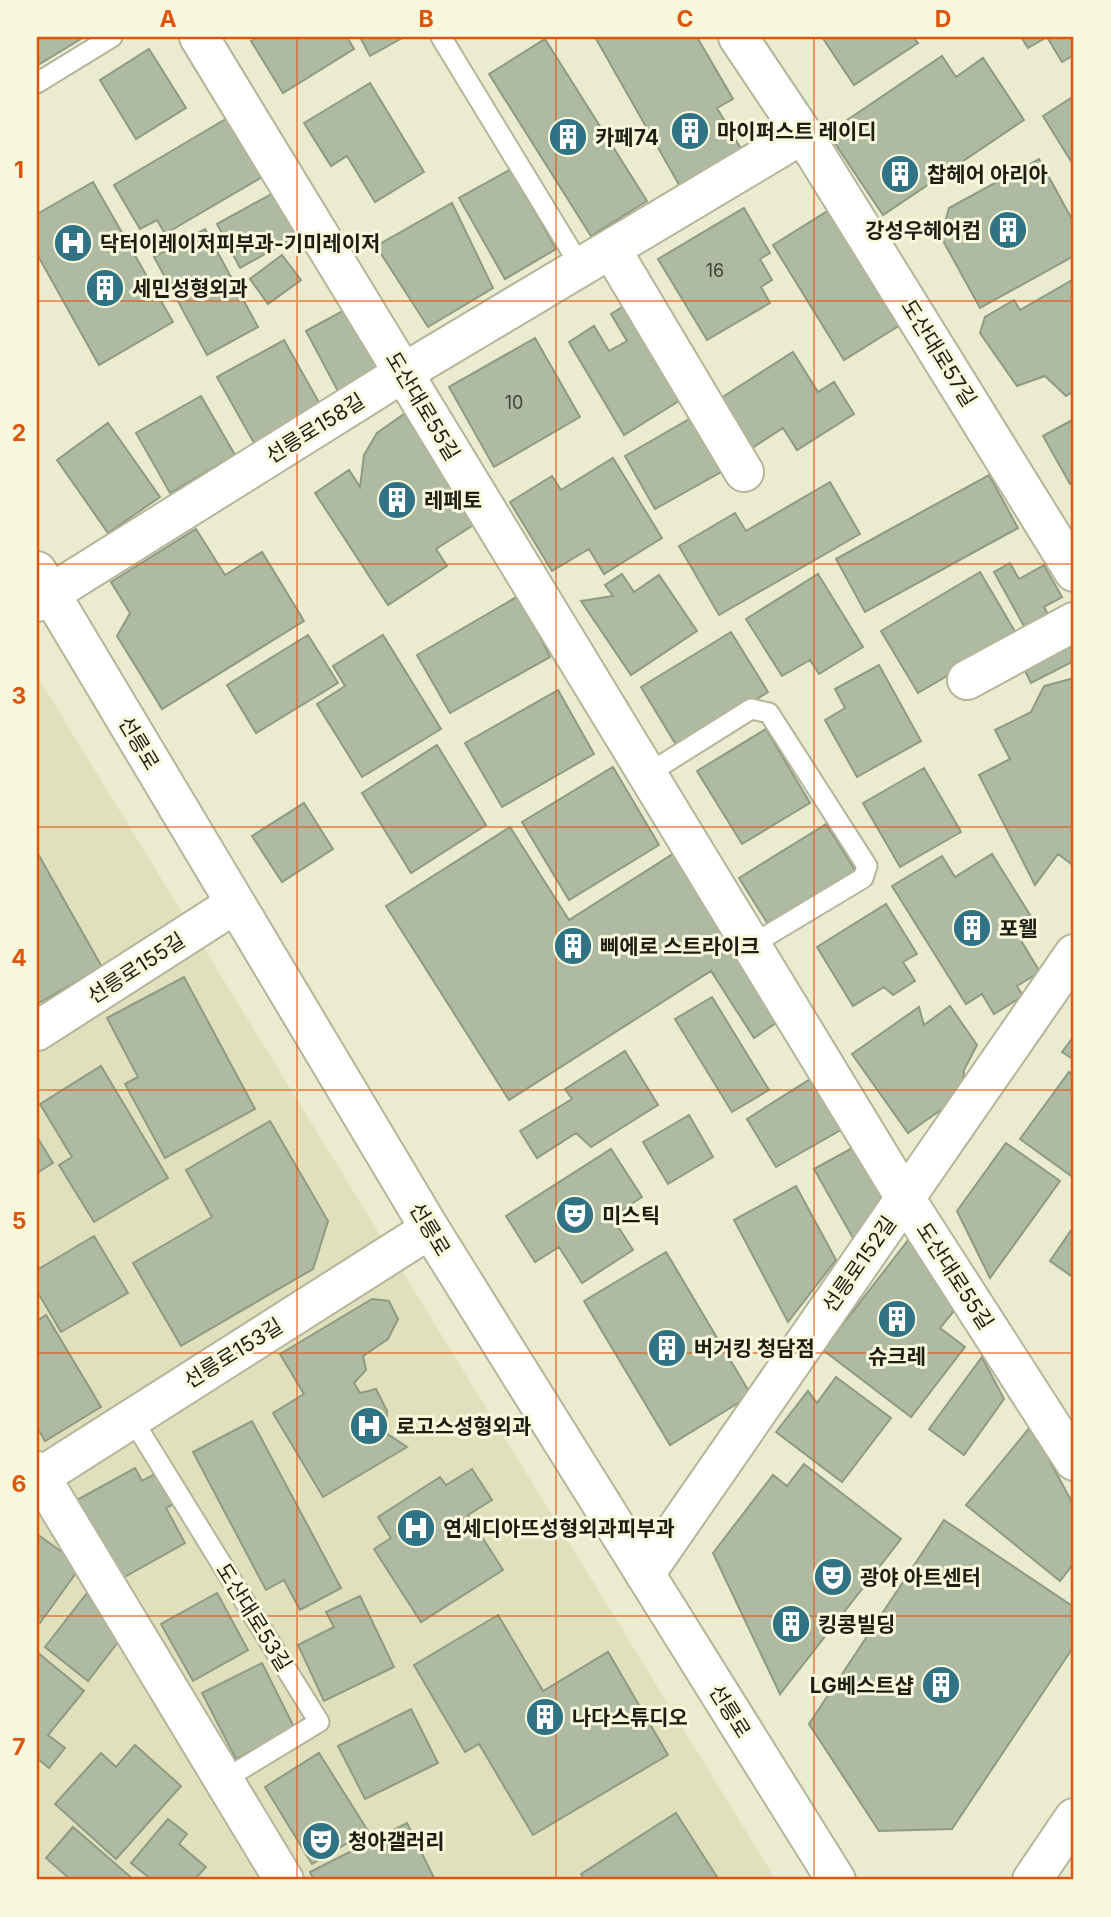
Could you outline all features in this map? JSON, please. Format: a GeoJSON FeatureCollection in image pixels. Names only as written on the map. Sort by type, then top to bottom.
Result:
{"type":"FeatureCollection","features":[{"type":"Feature","properties":{"kind":"street","name":"도산대로55길"},"geometry":{"type":"LineString","coordinates":[[200,37],[905,1198],[1074,1461]]}},
{"type":"Feature","properties":{"kind":"street","name":"도산대로57길"},"geometry":{"type":"LineString","coordinates":[[738,37],[803,134],[1074,572]]}},
{"type":"Feature","properties":{"kind":"street","name":"선릉로158길"},"geometry":{"type":"LineString","coordinates":[[41,589],[803,134]]}},
{"type":"Feature","properties":{"kind":"street"},"geometry":{"type":"LineString","coordinates":[[596,258],[744,472]]}},
{"type":"Feature","properties":{"kind":"street","name":"선릉로"},"geometry":{"type":"LineString","coordinates":[[41,589],[430,1228],[836,1880]]}},
{"type":"Feature","properties":{"kind":"street"},"geometry":{"type":"LineString","coordinates":[[967,680],[1074,622]]}},
{"type":"Feature","properties":{"kind":"street","name":"선릉로155길"},"geometry":{"type":"LineString","coordinates":[[37,1031],[235,904]]}},
{"type":"Feature","properties":{"kind":"street","name":"선릉로152길"},"geometry":{"type":"LineString","coordinates":[[645,1574],[1074,954]]}},
{"type":"Feature","properties":{"kind":"street","name":"선릉로153길"},"geometry":{"type":"LineString","coordinates":[[38,1476],[430,1228]]}},
{"type":"Feature","properties":{"kind":"street"},"geometry":{"type":"LineString","coordinates":[[38,1476],[225,1779],[284,1880]]}},
{"type":"Feature","properties":{"kind":"street"},"geometry":{"type":"LineString","coordinates":[[1032,1880],[1074,1818]]}},
{"type":"Feature","properties":{"kind":"lane"},"geometry":{"type":"LineString","coordinates":[[37,83],[112,37]]}},
{"type":"Feature","properties":{"kind":"lane"},"geometry":{"type":"LineString","coordinates":[[441,37],[596,258]]}},
{"type":"Feature","properties":{"kind":"lane"},"geometry":{"type":"LineString","coordinates":[[649,774],[751,709],[769,713],[867,866],[863,877],[753,944]]}},
{"type":"Feature","properties":{"kind":"lane","name":"도산대로53길"},"geometry":{"type":"LineString","coordinates":[[131,1418],[319,1722],[225,1779]]}},
{"type":"Feature","properties":{"kind":"shaded area"},"geometry":{"type":"Polygon","coordinates":[[[37,676],[776,1880],[37,1880],[37,676]]]}},
{"type":"Feature","properties":{"kind":"building"},"geometry":{"type":"Polygon","coordinates":[[[37,37],[84,37],[38,65],[37,37]]]}},
{"type":"Feature","properties":{"kind":"building"},"geometry":{"type":"Polygon","coordinates":[[[258,37],[347,37],[354,49],[283,93],[251,41],[258,37]]]}},
{"type":"Feature","properties":{"kind":"building"},"geometry":{"type":"Polygon","coordinates":[[[360,37],[404,37],[370,56],[360,37]]]}},
{"type":"Feature","properties":{"kind":"building","name":"마이퍼스트 레이디"},"geometry":{"type":"Polygon","coordinates":[[[595,37],[697,37],[733,99],[717,108],[744,154],[682,190],[595,37]]]}},
{"type":"Feature","properties":{"kind":"building"},"geometry":{"type":"Polygon","coordinates":[[[822,37],[913,37],[918,43],[854,85],[822,37]]]}},
{"type":"Feature","properties":{"kind":"building"},"geometry":{"type":"Polygon","coordinates":[[[1021,37],[1047,37],[1028,48],[1021,37]]]}},
{"type":"Feature","properties":{"kind":"building"},"geometry":{"type":"Polygon","coordinates":[[[1047,37],[1074,37],[1074,55],[1062,62],[1047,37]]]}},
{"type":"Feature","properties":{"kind":"building","name":"카페74"},"geometry":{"type":"Polygon","coordinates":[[[545,39],[647,201],[591,236],[489,74],[545,39]]]}},
{"type":"Feature","properties":{"kind":"building"},"geometry":{"type":"Polygon","coordinates":[[[149,49],[186,108],[136,139],[100,80],[149,49]]]}},
{"type":"Feature","properties":{"kind":"building","name":"찹헤어 아리아"},"geometry":{"type":"Polygon","coordinates":[[[942,56],[956,77],[983,58],[1024,120],[883,215],[828,133],[942,56]]]}},
{"type":"Feature","properties":{"kind":"building"},"geometry":{"type":"Polygon","coordinates":[[[370,83],[424,172],[375,202],[347,156],[331,166],[304,123],[370,83]]]}},
{"type":"Feature","properties":{"kind":"building"},"geometry":{"type":"Polygon","coordinates":[[[1074,96],[1074,166],[1043,116],[1074,96]]]}},
{"type":"Feature","properties":{"kind":"building"},"geometry":{"type":"Polygon","coordinates":[[[229,117],[264,176],[165,234],[157,220],[140,229],[114,185],[229,117]]]}},
{"type":"Feature","properties":{"kind":"building","name":"강성우헤어컴"},"geometry":{"type":"Polygon","coordinates":[[[1039,159],[1074,223],[1074,256],[980,308],[941,237],[949,208],[1039,159]]]}},
{"type":"Feature","properties":{"kind":"building"},"geometry":{"type":"Polygon","coordinates":[[[511,169],[556,249],[505,279],[459,198],[511,169]]]}},
{"type":"Feature","properties":{"kind":"building","name":"세민성형외과"},"geometry":{"type":"Polygon","coordinates":[[[93,182],[173,322],[99,365],[37,254],[37,214],[93,182]]]}},
{"type":"Feature","properties":{"kind":"building"},"geometry":{"type":"Polygon","coordinates":[[[275,192],[299,235],[240,268],[217,224],[275,192]]]}},
{"type":"Feature","properties":{"kind":"building"},"geometry":{"type":"Polygon","coordinates":[[[452,203],[493,288],[428,327],[376,246],[452,203]]]}},
{"type":"Feature","properties":{"kind":"building"},"geometry":{"type":"Polygon","coordinates":[[[834,207],[905,322],[844,360],[773,245],[834,207]]]}},
{"type":"Feature","properties":{"kind":"building"},"geometry":{"type":"Polygon","coordinates":[[[744,208],[770,253],[760,259],[772,280],[761,287],[770,303],[707,340],[658,259],[744,208]]]}},
{"type":"Feature","properties":{"kind":"building"},"geometry":{"type":"Polygon","coordinates":[[[205,229],[258,327],[207,355],[154,257],[205,229]]]}},
{"type":"Feature","properties":{"kind":"building"},"geometry":{"type":"Polygon","coordinates":[[[282,255],[301,280],[268,304],[250,279],[282,255]]]}},
{"type":"Feature","properties":{"kind":"building"},"geometry":{"type":"Polygon","coordinates":[[[1074,279],[1074,391],[1066,396],[1045,376],[1017,386],[980,333],[985,317],[1014,300],[1020,310],[1074,279]]]}},
{"type":"Feature","properties":{"kind":"building"},"geometry":{"type":"Polygon","coordinates":[[[359,302],[393,366],[340,395],[306,331],[359,302]]]}},
{"type":"Feature","properties":{"kind":"building"},"geometry":{"type":"Polygon","coordinates":[[[624,306],[679,401],[624,435],[569,342],[594,326],[609,351],[627,341],[611,314],[624,306]]]}},
{"type":"Feature","properties":{"kind":"building"},"geometry":{"type":"Polygon","coordinates":[[[535,338],[580,417],[494,467],[449,387],[535,338]]]}},
{"type":"Feature","properties":{"kind":"building"},"geometry":{"type":"Polygon","coordinates":[[[284,340],[321,406],[254,443],[217,377],[284,340]]]}},
{"type":"Feature","properties":{"kind":"building"},"geometry":{"type":"Polygon","coordinates":[[[793,352],[818,392],[834,382],[854,414],[797,450],[783,428],[752,448],[721,398],[793,352]]]}},
{"type":"Feature","properties":{"kind":"building"},"geometry":{"type":"Polygon","coordinates":[[[201,396],[235,455],[170,493],[136,433],[201,396]]]}},
{"type":"Feature","properties":{"kind":"building","name":"레페토"},"geometry":{"type":"Polygon","coordinates":[[[414,407],[486,517],[436,549],[447,566],[388,605],[315,493],[349,470],[360,487],[364,455],[377,433],[414,407]]]}},
{"type":"Feature","properties":{"kind":"building"},"geometry":{"type":"Polygon","coordinates":[[[698,414],[721,472],[655,509],[625,456],[698,414]]]}},
{"type":"Feature","properties":{"kind":"building"},"geometry":{"type":"Polygon","coordinates":[[[1074,419],[1074,482],[1070,484],[1043,436],[1074,419]]]}},
{"type":"Feature","properties":{"kind":"building"},"geometry":{"type":"Polygon","coordinates":[[[108,423],[160,497],[108,533],[57,460],[108,423]]]}},
{"type":"Feature","properties":{"kind":"building"},"geometry":{"type":"Polygon","coordinates":[[[613,458],[662,538],[604,574],[589,549],[552,571],[510,502],[552,476],[561,490],[613,458]]]}},
{"type":"Feature","properties":{"kind":"building"},"geometry":{"type":"Polygon","coordinates":[[[989,475],[1018,528],[865,612],[836,559],[989,475]]]}},
{"type":"Feature","properties":{"kind":"building"},"geometry":{"type":"Polygon","coordinates":[[[830,482],[860,534],[719,615],[679,546],[735,513],[746,531],[830,482]]]}},
{"type":"Feature","properties":{"kind":"building"},"geometry":{"type":"Polygon","coordinates":[[[196,529],[225,575],[262,552],[304,621],[162,709],[117,636],[130,613],[111,582],[196,529]]]}},
{"type":"Feature","properties":{"kind":"building"},"geometry":{"type":"Polygon","coordinates":[[[1010,563],[1019,579],[1044,565],[1062,597],[1044,607],[1054,625],[1030,637],[994,572],[1010,563]]]}},
{"type":"Feature","properties":{"kind":"building"},"geometry":{"type":"Polygon","coordinates":[[[980,572],[1017,635],[918,693],[881,631],[980,572]]]}},
{"type":"Feature","properties":{"kind":"building"},"geometry":{"type":"Polygon","coordinates":[[[622,574],[634,592],[659,575],[697,631],[631,675],[581,601],[613,596],[605,585],[622,574]]]}},
{"type":"Feature","properties":{"kind":"building"},"geometry":{"type":"Polygon","coordinates":[[[818,574],[863,647],[819,674],[810,660],[782,676],[746,619],[818,574]]]}},
{"type":"Feature","properties":{"kind":"building"},"geometry":{"type":"Polygon","coordinates":[[[520,595],[550,657],[450,713],[417,655],[520,595]]]}},
{"type":"Feature","properties":{"kind":"building"},"geometry":{"type":"Polygon","coordinates":[[[731,632],[768,692],[678,748],[641,687],[731,632]]]}},
{"type":"Feature","properties":{"kind":"building"},"geometry":{"type":"Polygon","coordinates":[[[308,635],[338,683],[256,733],[227,685],[308,635]]]}},
{"type":"Feature","properties":{"kind":"building"},"geometry":{"type":"Polygon","coordinates":[[[383,635],[441,729],[362,777],[317,704],[345,686],[333,666],[383,635]]]}},
{"type":"Feature","properties":{"kind":"building"},"geometry":{"type":"Polygon","coordinates":[[[1067,638],[1074,651],[1074,661],[1031,683],[1021,663],[1067,638]]]}},
{"type":"Feature","properties":{"kind":"building"},"geometry":{"type":"Polygon","coordinates":[[[879,665],[921,741],[857,777],[825,720],[845,708],[835,689],[879,665]]]}},
{"type":"Feature","properties":{"kind":"building"},"geometry":{"type":"Polygon","coordinates":[[[1074,678],[1074,866],[1058,854],[1035,885],[979,775],[1010,759],[995,730],[1031,712],[1044,686],[1074,678]]]}},
{"type":"Feature","properties":{"kind":"building"},"geometry":{"type":"Polygon","coordinates":[[[558,690],[594,754],[502,807],[465,743],[558,690]]]}},
{"type":"Feature","properties":{"kind":"building"},"geometry":{"type":"Polygon","coordinates":[[[766,729],[810,803],[742,844],[697,771],[766,729]]]}},
{"type":"Feature","properties":{"kind":"building"},"geometry":{"type":"Polygon","coordinates":[[[437,745],[486,825],[411,873],[362,793],[437,745]]]}},
{"type":"Feature","properties":{"kind":"building"},"geometry":{"type":"Polygon","coordinates":[[[613,767],[659,845],[569,900],[522,822],[613,767]]]}},
{"type":"Feature","properties":{"kind":"building"},"geometry":{"type":"Polygon","coordinates":[[[924,768],[961,832],[900,867],[863,803],[924,768]]]}},
{"type":"Feature","properties":{"kind":"building"},"geometry":{"type":"Polygon","coordinates":[[[304,803],[333,849],[282,882],[252,836],[304,803]]]}},
{"type":"Feature","properties":{"kind":"building"},"geometry":{"type":"Polygon","coordinates":[[[826,824],[858,875],[771,929],[739,878],[826,824]]]}},
{"type":"Feature","properties":{"kind":"building","name":"삐에로 스트라이크"},"geometry":{"type":"Polygon","coordinates":[[[510,827],[569,920],[676,852],[782,1019],[754,1038],[711,971],[509,1100],[386,906],[510,827]]]}},
{"type":"Feature","properties":{"kind":"building"},"geometry":{"type":"Polygon","coordinates":[[[37,852],[102,967],[37,1004],[37,852]]]}},
{"type":"Feature","properties":{"kind":"building","name":"포웰"},"geometry":{"type":"Polygon","coordinates":[[[992,854],[1035,923],[1017,934],[1040,972],[1017,986],[1023,996],[994,1014],[982,994],[966,1004],[892,886],[942,856],[955,877],[992,854]]]}},
{"type":"Feature","properties":{"kind":"building"},"geometry":{"type":"Polygon","coordinates":[[[886,904],[917,954],[903,962],[915,981],[893,995],[884,987],[853,1006],[817,947],[886,904]]]}},
{"type":"Feature","properties":{"kind":"building"},"geometry":{"type":"Polygon","coordinates":[[[184,977],[255,1109],[165,1158],[125,1084],[138,1077],[107,1018],[184,977]]]}},
{"type":"Feature","properties":{"kind":"building"},"geometry":{"type":"Polygon","coordinates":[[[712,997],[769,1090],[732,1112],[675,1019],[712,997]]]}},
{"type":"Feature","properties":{"kind":"building"},"geometry":{"type":"Polygon","coordinates":[[[950,1006],[977,1045],[964,1070],[962,1095],[908,1133],[852,1054],[919,1007],[924,1025],[950,1006]]]}},
{"type":"Feature","properties":{"kind":"building"},"geometry":{"type":"Polygon","coordinates":[[[1074,1036],[1074,1060],[1062,1052],[1074,1036]]]}},
{"type":"Feature","properties":{"kind":"building"},"geometry":{"type":"Polygon","coordinates":[[[625,1051],[658,1105],[591,1147],[576,1133],[537,1158],[520,1131],[572,1099],[565,1089],[625,1051]]]}},
{"type":"Feature","properties":{"kind":"building"},"geometry":{"type":"Polygon","coordinates":[[[101,1066],[168,1178],[94,1222],[59,1165],[72,1157],[40,1104],[101,1066]]]}},
{"type":"Feature","properties":{"kind":"building"},"geometry":{"type":"Polygon","coordinates":[[[823,1071],[851,1124],[776,1167],[747,1119],[823,1071]]]}},
{"type":"Feature","properties":{"kind":"building"},"geometry":{"type":"Polygon","coordinates":[[[1069,1072],[1074,1076],[1074,1178],[1020,1139],[1069,1072]]]}},
{"type":"Feature","properties":{"kind":"building"},"geometry":{"type":"Polygon","coordinates":[[[689,1115],[713,1157],[668,1184],[643,1142],[689,1115]]]}},
{"type":"Feature","properties":{"kind":"building"},"geometry":{"type":"Polygon","coordinates":[[[270,1121],[328,1221],[313,1269],[181,1346],[133,1263],[212,1217],[186,1170],[270,1121]]]}},
{"type":"Feature","properties":{"kind":"building"},"geometry":{"type":"Polygon","coordinates":[[[37,1137],[53,1163],[37,1173],[37,1137]]]}},
{"type":"Feature","properties":{"kind":"building"},"geometry":{"type":"Polygon","coordinates":[[[863,1142],[894,1197],[858,1247],[814,1169],[863,1142]]]}},
{"type":"Feature","properties":{"kind":"building"},"geometry":{"type":"Polygon","coordinates":[[[1006,1143],[1060,1181],[990,1278],[957,1211],[1006,1143]]]}},
{"type":"Feature","properties":{"kind":"building"},"geometry":{"type":"Polygon","coordinates":[[[611,1149],[642,1197],[612,1217],[633,1250],[582,1283],[559,1247],[535,1262],[506,1216],[611,1149]]]}},
{"type":"Feature","properties":{"kind":"building"},"geometry":{"type":"Polygon","coordinates":[[[796,1186],[836,1260],[788,1322],[734,1220],[796,1186]]]}},
{"type":"Feature","properties":{"kind":"building"},"geometry":{"type":"Polygon","coordinates":[[[1074,1226],[1074,1278],[1050,1261],[1074,1226]]]}},
{"type":"Feature","properties":{"kind":"building"},"geometry":{"type":"Polygon","coordinates":[[[94,1236],[128,1293],[61,1332],[37,1291],[37,1270],[94,1236]]]}},
{"type":"Feature","properties":{"kind":"building","name":"슈크레"},"geometry":{"type":"Polygon","coordinates":[[[909,1239],[954,1311],[940,1328],[965,1347],[911,1417],[823,1350],[909,1239]]]}},
{"type":"Feature","properties":{"kind":"building","name":"버거킹 청담점"},"geometry":{"type":"Polygon","coordinates":[[[666,1252],[751,1395],[670,1445],[584,1301],[666,1252]]]}},
{"type":"Feature","properties":{"kind":"building"},"geometry":{"type":"Polygon","coordinates":[[[372,1299],[389,1301],[398,1319],[388,1339],[363,1356],[366,1370],[354,1383],[360,1393],[376,1389],[387,1411],[386,1433],[407,1447],[323,1497],[273,1413],[304,1394],[280,1354],[372,1299]]]}},
{"type":"Feature","properties":{"kind":"building"},"geometry":{"type":"Polygon","coordinates":[[[46,1315],[101,1407],[45,1441],[37,1427],[37,1321],[46,1315]]]}},
{"type":"Feature","properties":{"kind":"building"},"geometry":{"type":"Polygon","coordinates":[[[982,1357],[1004,1399],[964,1455],[929,1429],[982,1357]]]}},
{"type":"Feature","properties":{"kind":"building"},"geometry":{"type":"Polygon","coordinates":[[[836,1377],[891,1418],[842,1482],[776,1432],[808,1391],[817,1403],[836,1377]]]}},
{"type":"Feature","properties":{"kind":"building"},"geometry":{"type":"Polygon","coordinates":[[[252,1421],[341,1588],[300,1610],[284,1580],[266,1590],[193,1452],[252,1421]]]}},
{"type":"Feature","properties":{"kind":"building"},"geometry":{"type":"Polygon","coordinates":[[[1031,1426],[1074,1506],[1074,1563],[1060,1581],[966,1505],[1031,1426]]]}},
{"type":"Feature","properties":{"kind":"building","name":"킹콩빌딩"},"geometry":{"type":"Polygon","coordinates":[[[804,1464],[901,1539],[780,1694],[713,1553],[773,1475],[787,1486],[804,1464]]]}},
{"type":"Feature","properties":{"kind":"building"},"geometry":{"type":"Polygon","coordinates":[[[135,1468],[142,1481],[162,1470],[179,1501],[166,1508],[185,1543],[121,1579],[77,1500],[135,1468]]]}},
{"type":"Feature","properties":{"kind":"building"},"geometry":{"type":"Polygon","coordinates":[[[472,1469],[492,1500],[468,1515],[503,1570],[421,1622],[374,1549],[391,1538],[378,1517],[440,1477],[446,1485],[472,1469]]]}},
{"type":"Feature","properties":{"kind":"building","name":"LG베스트샵"},"geometry":{"type":"Polygon","coordinates":[[[944,1520],[1074,1607],[1074,1646],[952,1829],[879,1831],[809,1724],[944,1520]]]}},
{"type":"Feature","properties":{"kind":"building"},"geometry":{"type":"Polygon","coordinates":[[[37,1534],[81,1566],[40,1623],[37,1621],[37,1534]]]}},
{"type":"Feature","properties":{"kind":"building"},"geometry":{"type":"Polygon","coordinates":[[[87,1593],[118,1642],[88,1681],[45,1647],[87,1593]]]}},
{"type":"Feature","properties":{"kind":"building"},"geometry":{"type":"Polygon","coordinates":[[[217,1593],[248,1650],[193,1681],[161,1624],[217,1593]]]}},
{"type":"Feature","properties":{"kind":"building"},"geometry":{"type":"Polygon","coordinates":[[[360,1596],[394,1667],[324,1701],[298,1645],[334,1627],[326,1612],[360,1596]]]}},
{"type":"Feature","properties":{"kind":"building","name":"나다스튜디오"},"geometry":{"type":"Polygon","coordinates":[[[498,1615],[543,1691],[608,1652],[668,1755],[533,1835],[479,1744],[465,1752],[414,1665],[498,1615]]]}},
{"type":"Feature","properties":{"kind":"building"},"geometry":{"type":"Polygon","coordinates":[[[37,1652],[84,1691],[48,1735],[65,1748],[49,1768],[37,1758],[37,1652]]]}},
{"type":"Feature","properties":{"kind":"building"},"geometry":{"type":"Polygon","coordinates":[[[262,1663],[295,1729],[236,1759],[202,1693],[262,1663]]]}},
{"type":"Feature","properties":{"kind":"building"},"geometry":{"type":"Polygon","coordinates":[[[411,1709],[438,1763],[365,1799],[338,1746],[411,1709]]]}},
{"type":"Feature","properties":{"kind":"building"},"geometry":{"type":"Polygon","coordinates":[[[135,1745],[181,1786],[116,1859],[55,1804],[101,1753],[116,1767],[135,1745]]]}},
{"type":"Feature","properties":{"kind":"building"},"geometry":{"type":"Polygon","coordinates":[[[319,1753],[368,1831],[312,1864],[265,1787],[319,1753]]]}},
{"type":"Feature","properties":{"kind":"building"},"geometry":{"type":"Polygon","coordinates":[[[676,1813],[719,1880],[585,1880],[581,1874],[676,1813]]]}},
{"type":"Feature","properties":{"kind":"building"},"geometry":{"type":"Polygon","coordinates":[[[168,1819],[187,1834],[179,1844],[206,1867],[194,1880],[152,1880],[131,1863],[168,1819]]]}},
{"type":"Feature","properties":{"kind":"building"},"geometry":{"type":"Polygon","coordinates":[[[407,1823],[435,1880],[314,1880],[310,1872],[407,1823]]]}},
{"type":"Feature","properties":{"kind":"building"},"geometry":{"type":"Polygon","coordinates":[[[73,1827],[134,1880],[71,1880],[46,1858],[73,1827]]]}},
{"type":"Feature","properties":{"kind":"place","name":"마이퍼스트 레이디"},"geometry":{"type":"Point","coordinates":[690,131]}},
{"type":"Feature","properties":{"kind":"place","name":"카페74"},"geometry":{"type":"Point","coordinates":[568,137]}},
{"type":"Feature","properties":{"kind":"place","name":"찹헤어 아리아"},"geometry":{"type":"Point","coordinates":[900,174]}},
{"type":"Feature","properties":{"kind":"place","name":"강성우헤어컴"},"geometry":{"type":"Point","coordinates":[1008,230]}},
{"type":"Feature","properties":{"kind":"place","name":"닥터이레이저피부과-기미레이저"},"geometry":{"type":"Point","coordinates":[73,243]}},
{"type":"Feature","properties":{"kind":"place","name":"세민성형외과"},"geometry":{"type":"Point","coordinates":[105,288]}},
{"type":"Feature","properties":{"kind":"place","name":"레페토"},"geometry":{"type":"Point","coordinates":[397,500]}},
{"type":"Feature","properties":{"kind":"place","name":"포웰"},"geometry":{"type":"Point","coordinates":[972,928]}},
{"type":"Feature","properties":{"kind":"place","name":"삐에로 스트라이크"},"geometry":{"type":"Point","coordinates":[573,946]}},
{"type":"Feature","properties":{"kind":"place","name":"미스틱"},"geometry":{"type":"Point","coordinates":[575,1215]}},
{"type":"Feature","properties":{"kind":"place","name":"슈크레"},"geometry":{"type":"Point","coordinates":[897,1319]}},
{"type":"Feature","properties":{"kind":"place","name":"버거킹 청담점"},"geometry":{"type":"Point","coordinates":[667,1348]}},
{"type":"Feature","properties":{"kind":"place","name":"로고스성형외과"},"geometry":{"type":"Point","coordinates":[369,1426]}},
{"type":"Feature","properties":{"kind":"place","name":"연세디아뜨성형외과피부과"},"geometry":{"type":"Point","coordinates":[416,1528]}},
{"type":"Feature","properties":{"kind":"place","name":"광야 아트센터"},"geometry":{"type":"Point","coordinates":[833,1577]}},
{"type":"Feature","properties":{"kind":"place","name":"킹콩빌딩"},"geometry":{"type":"Point","coordinates":[791,1624]}},
{"type":"Feature","properties":{"kind":"place","name":"LG베스트샵"},"geometry":{"type":"Point","coordinates":[941,1685]}},
{"type":"Feature","properties":{"kind":"place","name":"나다스튜디오"},"geometry":{"type":"Point","coordinates":[545,1717]}},
{"type":"Feature","properties":{"kind":"place","name":"청아갤러리"},"geometry":{"type":"Point","coordinates":[321,1841]}}]}
